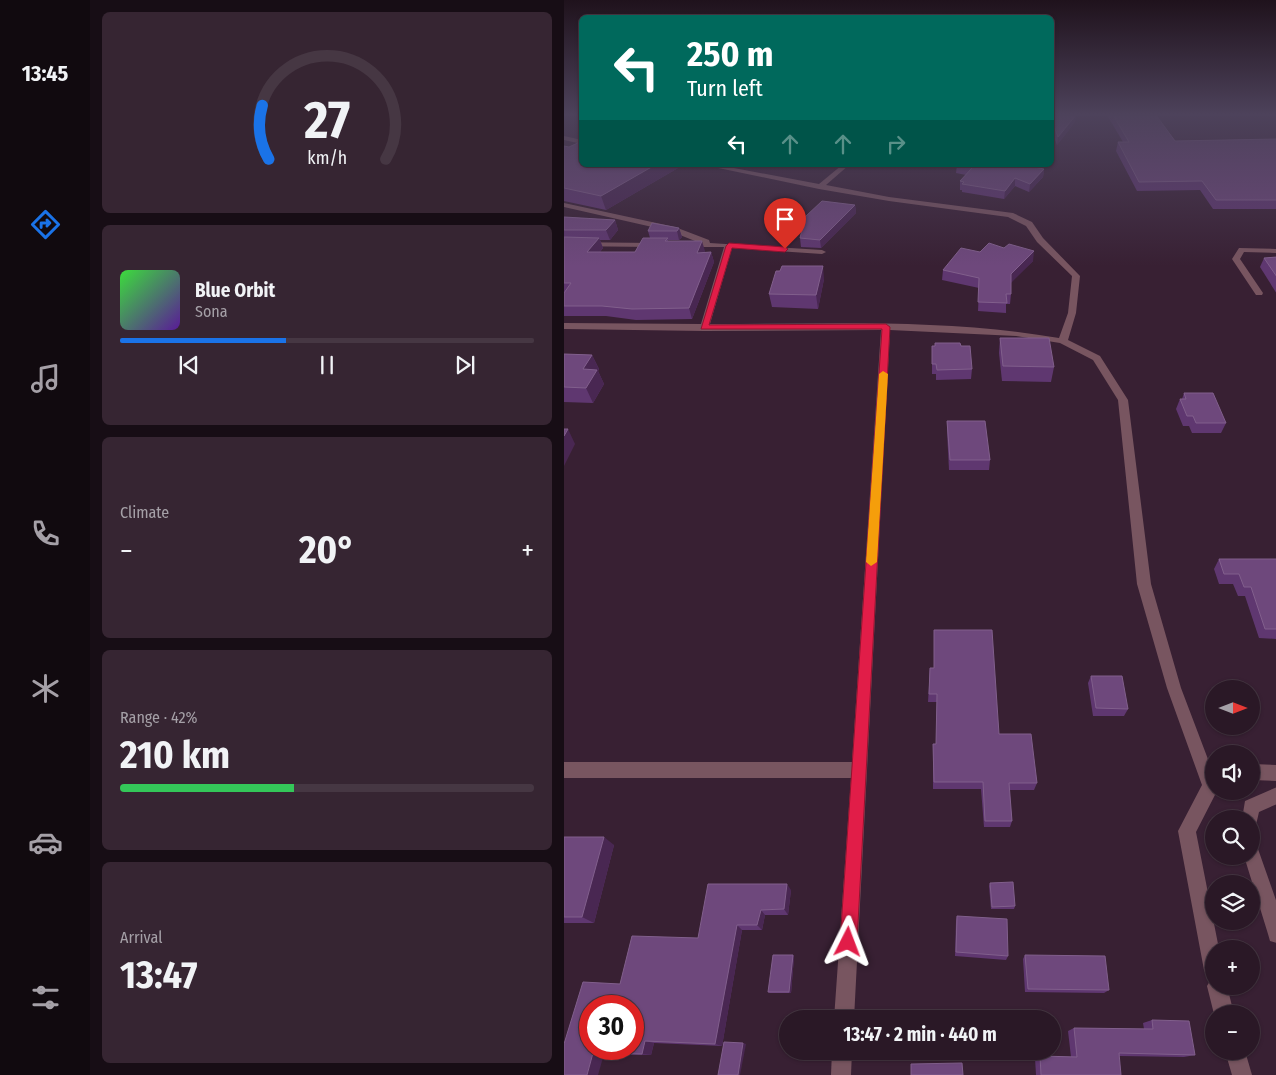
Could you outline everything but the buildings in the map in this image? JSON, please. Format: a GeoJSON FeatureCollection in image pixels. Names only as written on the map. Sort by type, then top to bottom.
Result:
{"type":"FeatureCollection","features":[{"type":"Feature","properties":{"kind":"street"},"geometry":{"type":"LineString","coordinates":[[717,167],[819,187],[1010,215],[1029,224],[1040,240],[1076,276],[1072,313],[1063,340]]}},
{"type":"Feature","properties":{"kind":"street"},"geometry":{"type":"LineString","coordinates":[[819,187],[844,167]]}},
{"type":"Feature","properties":{"kind":"street"},"geometry":{"type":"LineString","coordinates":[[564,206],[672,229],[713,245]]}},
{"type":"Feature","properties":{"kind":"street"},"geometry":{"type":"LineString","coordinates":[[564,244],[664,245]]}},
{"type":"Feature","properties":{"kind":"street"},"geometry":{"type":"LineString","coordinates":[[674,245],[713,245],[822,252]]}},
{"type":"Feature","properties":{"kind":"street"},"geometry":{"type":"LineString","coordinates":[[704,328],[729,246]]}},
{"type":"Feature","properties":{"kind":"street"},"geometry":{"type":"LineString","coordinates":[[1259,293],[1236,259],[1242,250],[1276,250]]}},
{"type":"Feature","properties":{"kind":"street"},"geometry":{"type":"LineString","coordinates":[[564,326],[704,328],[886,327],[1016,333],[1063,340],[1097,358],[1123,400],[1144,584],[1174,688],[1205,767]]}},
{"type":"Feature","properties":{"kind":"street"},"geometry":{"type":"LineString","coordinates":[[845,1010],[886,327]]}},
{"type":"Feature","properties":{"kind":"street"},"geometry":{"type":"LineString","coordinates":[[564,770],[858,770]]}},
{"type":"Feature","properties":{"kind":"street"},"geometry":{"type":"LineString","coordinates":[[1260,772],[1276,773]]}},
{"type":"Feature","properties":{"kind":"street"},"geometry":{"type":"LineString","coordinates":[[1251,810],[1251,807],[1276,795]]}},
{"type":"Feature","properties":{"kind":"street"},"geometry":{"type":"LineString","coordinates":[[1205,798],[1187,831],[1208,940]]}},
{"type":"Feature","properties":{"kind":"street"},"geometry":{"type":"LineString","coordinates":[[1255,865],[1276,934]]}},
{"type":"Feature","properties":{"kind":"street"},"geometry":{"type":"LineString","coordinates":[[841,1075],[842,1060]]}},
{"type":"Feature","properties":{"kind":"street"},"geometry":{"type":"LineString","coordinates":[[1238,1060],[1242,1075]]}},
{"type":"Feature","properties":{"kind":"slow traffic"},"geometry":{"type":"LineString","coordinates":[[871,562],[883,374]]}},
{"type":"Feature","properties":{"kind":"route"},"geometry":{"type":"LineString","coordinates":[[785,249],[729,246],[704,328],[886,327],[848,942]]}}]}
